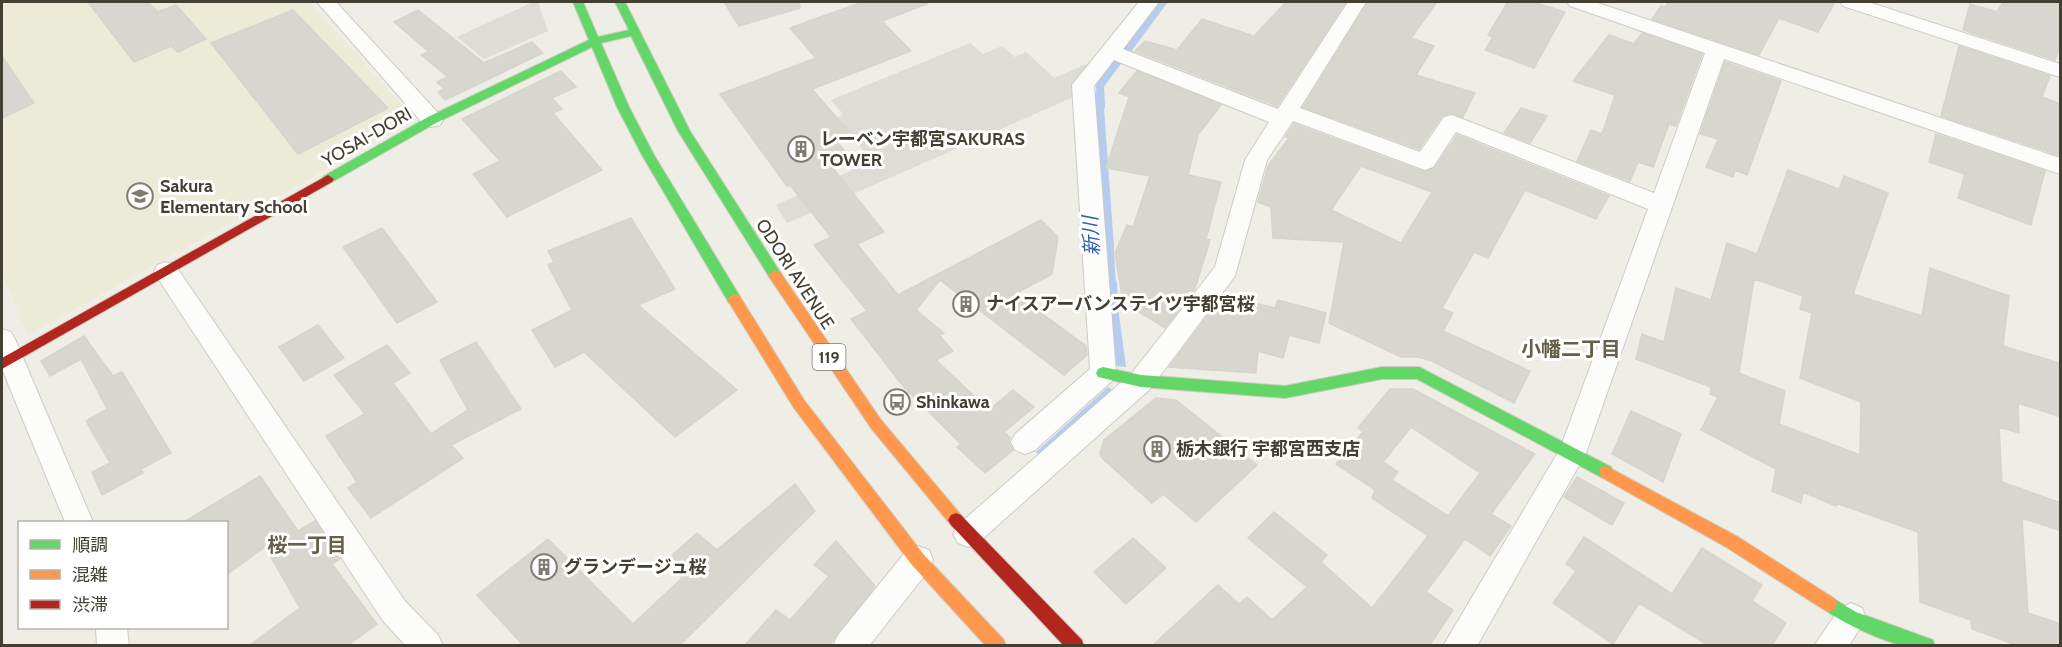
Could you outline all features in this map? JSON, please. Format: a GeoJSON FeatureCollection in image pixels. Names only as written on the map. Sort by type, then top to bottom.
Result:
{"type":"FeatureCollection","features":[{"type":"Feature","properties":{"kind":"main road"},"geometry":{"type":"LineString","coordinates":[[578,2],[648,155],[694,235],[799,404],[918,560],[998,645]]}},
{"type":"Feature","properties":{"kind":"main road","name":"ODORI AVENUE"},"geometry":{"type":"LineString","coordinates":[[620,2],[684,131],[808,327],[876,424],[968,534],[1076,645]]}},
{"type":"Feature","properties":{"kind":"main road","name":"YOSAI-DORI"},"geometry":{"type":"LineString","coordinates":[[4,354],[166,271],[432,120],[596,41],[634,32]]}},
{"type":"Feature","properties":{"kind":"main road"},"geometry":{"type":"LineString","coordinates":[[1105,374],[1135,380],[1285,392],[1382,373],[1419,373],[1572,453],[1732,542],[1851,618],[1927,645]]}},
{"type":"Feature","properties":{"kind":"street"},"geometry":{"type":"LineString","coordinates":[[326,2],[432,120]]}},
{"type":"Feature","properties":{"kind":"street"},"geometry":{"type":"LineString","coordinates":[[1025,442],[1105,374],[1083,85],[1149,2]]}},
{"type":"Feature","properties":{"kind":"street"},"geometry":{"type":"LineString","coordinates":[[968,534],[1135,380],[1226,270],[1256,160],[1357,2]]}},
{"type":"Feature","properties":{"kind":"street"},"geometry":{"type":"LineString","coordinates":[[1577,2],[2061,166]]}},
{"type":"Feature","properties":{"kind":"street"},"geometry":{"type":"LineString","coordinates":[[1850,2],[2061,70]]}},
{"type":"Feature","properties":{"kind":"street"},"geometry":{"type":"LineString","coordinates":[[1460,645],[1572,453],[1717,49]]}},
{"type":"Feature","properties":{"kind":"street"},"geometry":{"type":"LineString","coordinates":[[1111,51],[1285,115],[1425,162],[1452,122],[1661,205]]}},
{"type":"Feature","properties":{"kind":"street"},"geometry":{"type":"LineString","coordinates":[[166,271],[394,611],[427,645]]}},
{"type":"Feature","properties":{"kind":"street"},"geometry":{"type":"LineString","coordinates":[[4,354],[79,521]]}},
{"type":"Feature","properties":{"kind":"street"},"geometry":{"type":"LineString","coordinates":[[849,645],[918,560]]}},
{"type":"Feature","properties":{"kind":"street"},"geometry":{"type":"LineString","coordinates":[[1830,645],[1851,618]]}},
{"type":"Feature","properties":{"kind":"street"},"geometry":{"type":"LineString","coordinates":[[112,629],[113,645]]}},
{"type":"Feature","properties":{"kind":"shaded area","name":"Sakura Elementary School"},"geometry":{"type":"Polygon","coordinates":[[[2,2],[309,2],[415,120],[28,335],[2,273],[2,2]]]}},
{"type":"Feature","properties":{"kind":"shaded area"},"geometry":{"type":"Polygon","coordinates":[[[533,2],[538,2],[548,31],[484,59],[457,37],[533,2]]]}},
{"type":"Feature","properties":{"kind":"shaded area"},"geometry":{"type":"Polygon","coordinates":[[[970,43],[983,54],[1002,46],[1015,57],[1026,52],[1054,78],[1096,60],[1076,96],[787,223],[776,205],[872,161],[837,118],[843,114],[831,100],[970,43]]]}},
{"type":"Feature","properties":{"kind":"water"},"geometry":{"type":"Polygon","coordinates":[[[1159,2],[1167,3],[1130,53],[1122,50],[1159,2]]]}},
{"type":"Feature","properties":{"kind":"water"},"geometry":{"type":"Polygon","coordinates":[[[1095,92],[1103,95],[1114,247],[1104,247],[1095,92]]]}},
{"type":"Feature","properties":{"kind":"water"},"geometry":{"type":"Polygon","coordinates":[[[1109,297],[1117,300],[1126,367],[1116,366],[1109,297]]]}},
{"type":"Feature","properties":{"kind":"water"},"geometry":{"type":"Polygon","coordinates":[[[1108,387],[1115,392],[1043,457],[1036,452],[1108,387]]]}},
{"type":"Feature","properties":{"kind":"building"},"geometry":{"type":"Polygon","coordinates":[[[88,2],[148,2],[158,12],[176,5],[206,39],[178,52],[171,46],[134,62],[88,2]]]}},
{"type":"Feature","properties":{"kind":"building"},"geometry":{"type":"Polygon","coordinates":[[[724,2],[799,2],[800,8],[739,26],[724,2]]]}},
{"type":"Feature","properties":{"kind":"building"},"geometry":{"type":"Polygon","coordinates":[[[862,2],[927,2],[927,4],[882,21],[911,51],[812,89],[849,132],[834,138],[851,159],[832,167],[884,232],[857,244],[898,295],[1041,220],[1058,237],[1052,274],[1015,294],[1086,346],[1087,355],[1064,375],[940,280],[916,310],[944,333],[939,335],[953,351],[936,360],[989,410],[1013,390],[1034,407],[1004,432],[1010,438],[1009,443],[1013,450],[985,473],[957,447],[961,444],[903,386],[851,319],[867,311],[814,245],[831,237],[790,185],[787,186],[720,94],[816,58],[790,28],[862,2]]]}},
{"type":"Feature","properties":{"kind":"building"},"geometry":{"type":"Polygon","coordinates":[[[1286,2],[1346,2],[1277,106],[1135,51],[1145,41],[1177,50],[1202,19],[1254,36],[1286,2]]]}},
{"type":"Feature","properties":{"kind":"building"},"geometry":{"type":"Polygon","coordinates":[[[1368,2],[1437,2],[1411,38],[1434,46],[1416,75],[1475,93],[1463,117],[1451,113],[1442,116],[1419,149],[1303,107],[1368,2]]]}},
{"type":"Feature","properties":{"kind":"building"},"geometry":{"type":"Polygon","coordinates":[[[1508,2],[1533,2],[1565,12],[1534,68],[1485,50],[1493,37],[1488,35],[1508,2]]]}},
{"type":"Feature","properties":{"kind":"building"},"geometry":{"type":"Polygon","coordinates":[[[1669,2],[1835,2],[1818,32],[1779,18],[1759,55],[1652,19],[1661,6],[1665,7],[1669,2]]]}},
{"type":"Feature","properties":{"kind":"building"},"geometry":{"type":"Polygon","coordinates":[[[2003,2],[2061,2],[2061,43],[2055,60],[1963,30],[1970,4],[1997,12],[2003,2]]]}},
{"type":"Feature","properties":{"kind":"building"},"geometry":{"type":"Polygon","coordinates":[[[293,10],[388,108],[298,154],[211,43],[293,10]]]}},
{"type":"Feature","properties":{"kind":"building"},"geometry":{"type":"Polygon","coordinates":[[[418,10],[484,63],[532,42],[543,53],[445,100],[438,92],[444,89],[437,82],[448,77],[421,55],[429,52],[394,22],[418,10]]]}},
{"type":"Feature","properties":{"kind":"building"},"geometry":{"type":"Polygon","coordinates":[[[1642,33],[1702,54],[1676,126],[1669,124],[1653,167],[1638,162],[1630,181],[1577,161],[1591,130],[1602,134],[1615,95],[1573,81],[1609,35],[1634,44],[1642,33]]]}},
{"type":"Feature","properties":{"kind":"building"},"geometry":{"type":"Polygon","coordinates":[[[1959,46],[2050,76],[2042,97],[2061,104],[2061,156],[1941,116],[1959,46]]]}},
{"type":"Feature","properties":{"kind":"building"},"geometry":{"type":"Polygon","coordinates":[[[2,56],[34,103],[2,118],[2,56]]]}},
{"type":"Feature","properties":{"kind":"building"},"geometry":{"type":"Polygon","coordinates":[[[1725,62],[1781,81],[1747,175],[1735,170],[1733,177],[1706,167],[1718,139],[1700,134],[1725,62]]]}},
{"type":"Feature","properties":{"kind":"building"},"geometry":{"type":"Polygon","coordinates":[[[561,71],[576,87],[552,98],[562,109],[553,113],[602,170],[507,217],[473,174],[500,161],[462,119],[561,71]]]}},
{"type":"Feature","properties":{"kind":"building"},"geometry":{"type":"Polygon","coordinates":[[[1137,71],[1221,105],[1198,135],[1188,175],[1221,182],[1206,239],[1210,240],[1195,289],[1165,328],[1123,302],[1115,253],[1127,225],[1133,227],[1150,176],[1106,168],[1129,97],[1119,93],[1137,71]]]}},
{"type":"Feature","properties":{"kind":"building"},"geometry":{"type":"Polygon","coordinates":[[[1521,108],[1547,116],[1530,143],[1504,133],[1521,108]]]}},
{"type":"Feature","properties":{"kind":"building"},"geometry":{"type":"Polygon","coordinates":[[[1294,124],[1424,172],[1435,168],[1457,135],[1609,196],[1596,219],[1525,190],[1488,258],[1474,252],[1442,308],[1453,313],[1443,331],[1530,371],[1514,403],[1432,361],[1419,357],[1401,357],[1329,323],[1344,242],[1273,238],[1271,207],[1258,202],[1268,166],[1289,138],[1285,137],[1294,124]],[[1361,166],[1331,210],[1401,243],[1432,192],[1361,166]]]}},
{"type":"Feature","properties":{"kind":"building"},"geometry":{"type":"Polygon","coordinates":[[[1936,134],[2045,171],[2031,225],[1958,198],[1965,174],[1929,162],[1936,134]]]}},
{"type":"Feature","properties":{"kind":"building"},"geometry":{"type":"Polygon","coordinates":[[[1788,170],[1839,189],[1844,176],[1888,193],[1853,294],[1922,316],[1930,268],[2009,296],[2003,346],[2059,363],[2061,417],[2018,403],[2019,433],[1999,427],[2002,482],[2061,503],[2061,531],[2022,518],[2028,613],[2061,624],[2061,645],[2016,645],[1972,629],[1971,620],[1920,602],[1918,532],[1836,503],[1836,506],[1803,492],[1801,503],[1772,491],[1776,469],[1701,430],[1718,397],[1710,394],[1711,387],[1636,359],[1642,334],[1664,342],[1676,288],[1711,300],[1727,243],[1757,254],[1788,170]],[[1754,279],[1739,373],[1785,391],[1779,424],[1860,455],[1861,402],[1800,378],[1812,313],[1800,309],[1803,296],[1754,279]]]}},
{"type":"Feature","properties":{"kind":"building"},"geometry":{"type":"Polygon","coordinates":[[[631,218],[675,289],[638,305],[737,390],[675,437],[584,352],[555,367],[532,330],[572,310],[548,265],[554,262],[548,251],[631,218]]]}},
{"type":"Feature","properties":{"kind":"building"},"geometry":{"type":"Polygon","coordinates":[[[382,228],[437,302],[397,323],[343,247],[382,228]]]}},
{"type":"Feature","properties":{"kind":"building"},"geometry":{"type":"Polygon","coordinates":[[[1223,295],[1275,308],[1278,300],[1326,313],[1319,343],[1289,335],[1283,358],[1258,351],[1256,373],[1169,367],[1223,295]]]}},
{"type":"Feature","properties":{"kind":"building"},"geometry":{"type":"Polygon","coordinates":[[[318,325],[344,358],[304,381],[279,347],[318,325]]]}},
{"type":"Feature","properties":{"kind":"building"},"geometry":{"type":"Polygon","coordinates":[[[84,336],[113,376],[122,372],[171,453],[141,469],[143,473],[102,495],[92,472],[110,463],[86,421],[107,409],[81,359],[50,376],[41,361],[84,336]]]}},
{"type":"Feature","properties":{"kind":"building"},"geometry":{"type":"Polygon","coordinates":[[[476,342],[521,409],[451,445],[463,458],[371,518],[348,488],[357,482],[326,436],[365,414],[334,375],[387,345],[410,373],[393,383],[431,434],[468,410],[440,360],[476,342]]]}},
{"type":"Feature","properties":{"kind":"building"},"geometry":{"type":"Polygon","coordinates":[[[1390,389],[1413,389],[1535,454],[1491,514],[1511,526],[1490,556],[1465,539],[1426,592],[1453,610],[1430,645],[1153,645],[1218,585],[1239,604],[1247,597],[1272,620],[1307,587],[1248,538],[1274,512],[1327,555],[1321,562],[1372,608],[1428,536],[1372,498],[1375,490],[1336,464],[1363,432],[1358,428],[1390,389]],[[1411,427],[1383,462],[1398,472],[1392,480],[1448,516],[1480,473],[1411,427]]]}},
{"type":"Feature","properties":{"kind":"building","name":"栃木銀行 宇都宮西支店"},"geometry":{"type":"Polygon","coordinates":[[[1156,398],[1176,400],[1257,465],[1196,522],[1163,494],[1152,503],[1102,458],[1100,453],[1104,440],[1156,398]]]}},
{"type":"Feature","properties":{"kind":"building"},"geometry":{"type":"Polygon","coordinates":[[[1631,411],[1681,434],[1663,482],[1612,454],[1631,411]]]}},
{"type":"Feature","properties":{"kind":"building"},"geometry":{"type":"Polygon","coordinates":[[[260,476],[298,531],[315,521],[340,559],[332,564],[377,624],[348,645],[250,645],[300,608],[265,547],[228,574],[228,521],[186,521],[260,476]]]}},
{"type":"Feature","properties":{"kind":"building"},"geometry":{"type":"Polygon","coordinates":[[[1577,477],[1624,503],[1612,525],[1564,497],[1577,477]]]}},
{"type":"Feature","properties":{"kind":"building"},"geometry":{"type":"Polygon","coordinates":[[[795,484],[815,511],[680,645],[523,645],[477,595],[548,539],[633,624],[682,578],[665,562],[697,533],[717,550],[795,484]]]}},
{"type":"Feature","properties":{"kind":"building"},"geometry":{"type":"Polygon","coordinates":[[[1584,537],[1672,594],[1702,548],[1762,585],[1752,601],[1786,623],[1772,645],[1708,645],[1639,603],[1613,644],[1553,603],[1576,571],[1566,564],[1584,537]]]}},
{"type":"Feature","properties":{"kind":"building"},"geometry":{"type":"Polygon","coordinates":[[[1133,538],[1166,568],[1126,604],[1094,572],[1133,538]]]}},
{"type":"Feature","properties":{"kind":"building"},"geometry":{"type":"Polygon","coordinates":[[[836,541],[875,586],[829,645],[745,645],[776,610],[790,620],[829,576],[814,565],[836,541]]]}},
{"type":"Feature","properties":{"kind":"waterway","name":"新川"},"geometry":{"type":"LineString","coordinates":[[1101,106],[1100,85],[1124,53]]}},
{"type":"Feature","properties":{"kind":"waterway","name":"新川"},"geometry":{"type":"LineString","coordinates":[[1109,236],[1112,286]]}},
{"type":"Feature","properties":{"kind":"waterway","name":"新川"},"geometry":{"type":"LineString","coordinates":[[1112,284],[1113,310]]}},
{"type":"Feature","properties":{"kind":"traffic: fast"},"geometry":{"type":"LineString","coordinates":[[578,2],[623,107],[648,155],[734,299]]}},
{"type":"Feature","properties":{"kind":"traffic: fast"},"geometry":{"type":"LineString","coordinates":[[620,2],[684,131],[775,275]]}},
{"type":"Feature","properties":{"kind":"traffic: fast"},"geometry":{"type":"LineString","coordinates":[[328,179],[432,120],[596,41],[634,32]]}},
{"type":"Feature","properties":{"kind":"traffic: fast"},"geometry":{"type":"LineString","coordinates":[[1103,373],[1141,381],[1285,392],[1382,373],[1419,373],[1606,472]]}},
{"type":"Feature","properties":{"kind":"traffic: fast"},"geometry":{"type":"LineString","coordinates":[[1829,604],[1851,618],[1927,646]]}},
{"type":"Feature","properties":{"kind":"traffic: slow"},"geometry":{"type":"LineString","coordinates":[[775,275],[876,424],[956,520]]}},
{"type":"Feature","properties":{"kind":"traffic: slow"},"geometry":{"type":"LineString","coordinates":[[734,299],[799,404],[918,560],[998,646]]}},
{"type":"Feature","properties":{"kind":"traffic: slow"},"geometry":{"type":"LineString","coordinates":[[1606,472],[1732,542],[1829,604]]}},
{"type":"Feature","properties":{"kind":"traffic: jam"},"geometry":{"type":"LineString","coordinates":[[2,364],[328,179]]}},
{"type":"Feature","properties":{"kind":"traffic: jam"},"geometry":{"type":"LineString","coordinates":[[956,520],[1076,646]]}},
{"type":"Feature","properties":{"kind":"place","name":"レーベン宇都宮SAKURAS TOWER"},"geometry":{"type":"Point","coordinates":[801,149]}},
{"type":"Feature","properties":{"kind":"place","name":"Sakura Elementary School"},"geometry":{"type":"Point","coordinates":[140,196]}},
{"type":"Feature","properties":{"kind":"place","name":"ナイスアーバンステイツ宇都宮桜"},"geometry":{"type":"Point","coordinates":[966,304]}},
{"type":"Feature","properties":{"kind":"place","name":"Shinkawa"},"geometry":{"type":"Point","coordinates":[897,402]}},
{"type":"Feature","properties":{"kind":"place","name":"栃木銀行 宇都宮西支店"},"geometry":{"type":"Point","coordinates":[1157,449]}},
{"type":"Feature","properties":{"kind":"place","name":"グランデージュ桜"},"geometry":{"type":"Point","coordinates":[544,567]}},
{"type":"Feature","properties":{"kind":"district","name":"小幡二丁目"},"geometry":{"type":"Point","coordinates":[1571,349]}},
{"type":"Feature","properties":{"kind":"district","name":"桜一丁目"},"geometry":{"type":"Point","coordinates":[307,545]}}]}
